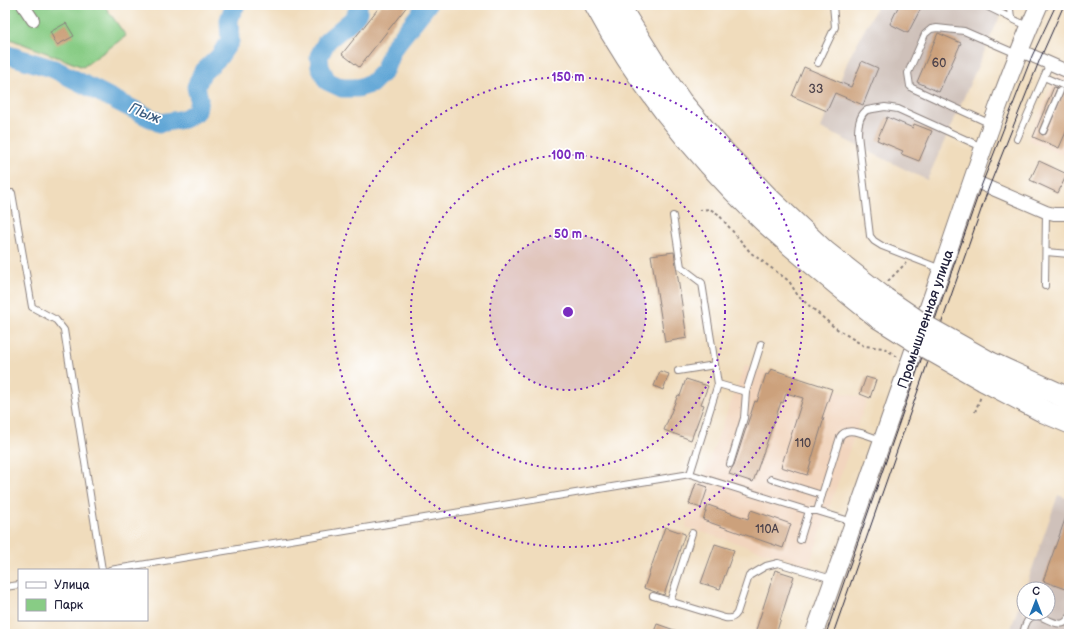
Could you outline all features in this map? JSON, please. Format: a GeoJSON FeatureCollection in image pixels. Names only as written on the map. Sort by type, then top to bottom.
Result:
{"type":"FeatureCollection","features":[{"type":"Feature","properties":{"kind":"highway"},"geometry":{"type":"LineString","coordinates":[[596,5],[606,25],[637,74],[701,155],[761,218],[833,282],[883,300]]}},
{"type":"Feature","properties":{"kind":"highway"},"geometry":{"type":"LineString","coordinates":[[618,5],[654,63],[681,102],[718,147],[769,199],[825,252],[883,300],[926,327],[985,379],[1045,412],[1069,422]]}},
{"type":"Feature","properties":{"kind":"highway"},"geometry":{"type":"LineString","coordinates":[[985,379],[1069,399]]}},
{"type":"Feature","properties":{"kind":"street"},"geometry":{"type":"LineString","coordinates":[[23,5],[33,20]]}},
{"type":"Feature","properties":{"kind":"street","name":"Промышленная улица"},"geometry":{"type":"LineString","coordinates":[[814,634],[992,124],[1018,52],[1039,5]]}},
{"type":"Feature","properties":{"kind":"street"},"geometry":{"type":"LineString","coordinates":[[1018,52],[1050,63],[1069,72]]}},
{"type":"Feature","properties":{"kind":"street"},"geometry":{"type":"LineString","coordinates":[[972,180],[1046,212],[1054,214],[1069,214]]}},
{"type":"Feature","properties":{"kind":"lane"},"geometry":{"type":"LineString","coordinates":[[818,63],[835,27],[834,5]]}},
{"type":"Feature","properties":{"kind":"lane"},"geometry":{"type":"LineString","coordinates":[[984,5],[1029,27]]}},
{"type":"Feature","properties":{"kind":"lane"},"geometry":{"type":"LineString","coordinates":[[1006,5],[1010,9],[1011,18]]}},
{"type":"Feature","properties":{"kind":"lane"},"geometry":{"type":"LineString","coordinates":[[992,124],[912,88],[910,86],[908,73],[925,34],[931,29],[937,28],[964,31],[1018,52]]}},
{"type":"Feature","properties":{"kind":"lane"},"geometry":{"type":"LineString","coordinates":[[1017,139],[1050,63]]}},
{"type":"Feature","properties":{"kind":"lane"},"geometry":{"type":"LineString","coordinates":[[1044,77],[1069,88]]}},
{"type":"Feature","properties":{"kind":"lane"},"geometry":{"type":"LineString","coordinates":[[1043,132],[1060,91]]}},
{"type":"Feature","properties":{"kind":"lane"},"geometry":{"type":"LineString","coordinates":[[942,270],[882,246],[874,241],[870,236],[858,134],[859,121],[864,112],[867,110],[892,107],[984,148]]}},
{"type":"Feature","properties":{"kind":"lane"},"geometry":{"type":"LineString","coordinates":[[12,193],[32,307],[56,320],[64,330],[102,569]]}},
{"type":"Feature","properties":{"kind":"lane"},"geometry":{"type":"LineString","coordinates":[[1045,286],[1046,212]]}},
{"type":"Feature","properties":{"kind":"lane"},"geometry":{"type":"LineString","coordinates":[[673,216],[681,267],[702,283],[718,384],[690,474]]}},
{"type":"Feature","properties":{"kind":"lane"},"geometry":{"type":"LineString","coordinates":[[1046,252],[1069,254]]}},
{"type":"Feature","properties":{"kind":"lane"},"geometry":{"type":"LineString","coordinates":[[730,464],[744,418],[746,392],[761,344]]}},
{"type":"Feature","properties":{"kind":"lane"},"geometry":{"type":"LineString","coordinates":[[678,371],[715,365]]}},
{"type":"Feature","properties":{"kind":"lane"},"geometry":{"type":"LineString","coordinates":[[718,384],[746,392]]}},
{"type":"Feature","properties":{"kind":"lane"},"geometry":{"type":"LineString","coordinates":[[817,511],[842,433],[845,431],[852,431],[882,441]]}},
{"type":"Feature","properties":{"kind":"lane"},"geometry":{"type":"LineString","coordinates":[[116,569],[690,474],[809,511],[817,511],[854,522]]}},
{"type":"Feature","properties":{"kind":"lane"},"geometry":{"type":"LineString","coordinates":[[771,479],[822,494]]}},
{"type":"Feature","properties":{"kind":"lane"},"geometry":{"type":"LineString","coordinates":[[800,540],[809,511]]}},
{"type":"Feature","properties":{"kind":"lane"},"geometry":{"type":"LineString","coordinates":[[670,602],[692,533]]}},
{"type":"Feature","properties":{"kind":"lane"},"geometry":{"type":"LineString","coordinates":[[654,596],[730,619],[737,613],[749,576],[773,564],[785,564],[834,579]]}},
{"type":"Feature","properties":{"kind":"lane"},"geometry":{"type":"LineString","coordinates":[[5,587],[18,585]]}},
{"type":"Feature","properties":{"kind":"lane"},"geometry":{"type":"LineString","coordinates":[[1022,634],[1027,622],[1032,616],[1039,616],[1058,624],[1066,622],[1069,618]]}},
{"type":"Feature","properties":{"kind":"path"},"geometry":{"type":"LineString","coordinates":[[699,210],[710,209],[718,214],[751,253],[789,281],[798,296],[834,327],[864,346],[884,348],[896,356],[912,356]]}},
{"type":"Feature","properties":{"kind":"path"},"geometry":{"type":"LineString","coordinates":[[883,300],[903,266]]}},
{"type":"Feature","properties":{"kind":"path"},"geometry":{"type":"LineString","coordinates":[[975,412],[985,379]]}},
{"type":"Feature","properties":{"kind":"shaded area"},"geometry":{"type":"Polygon","coordinates":[[[878,5],[1005,5],[927,180],[821,128],[849,58],[878,5]]]}},
{"type":"Feature","properties":{"kind":"shaded area"},"geometry":{"type":"Polygon","coordinates":[[[1057,72],[1069,77],[1069,158],[1028,140],[1057,72]]]}},
{"type":"Feature","properties":{"kind":"shaded area"},"geometry":{"type":"Polygon","coordinates":[[[745,366],[867,399],[809,566],[686,527],[689,513],[745,366]]]}},
{"type":"Feature","properties":{"kind":"shaded area"},"geometry":{"type":"Polygon","coordinates":[[[1058,495],[1069,499],[1069,634],[1009,634],[1016,614],[1016,621],[1056,621],[1056,581],[1028,581],[1058,495]]]}},
{"type":"Feature","properties":{"kind":"green space"},"geometry":{"type":"Polygon","coordinates":[[[5,5],[104,5],[126,36],[83,67],[5,37],[5,5]]]}},
{"type":"Feature","properties":{"kind":"building"},"geometry":{"type":"Polygon","coordinates":[[[381,5],[408,5],[359,67],[342,54],[381,5]]]}},
{"type":"Feature","properties":{"kind":"building"},"geometry":{"type":"Polygon","coordinates":[[[899,5],[915,5],[921,8],[908,33],[890,24],[899,5]]]}},
{"type":"Feature","properties":{"kind":"building"},"geometry":{"type":"Polygon","coordinates":[[[66,23],[74,36],[57,45],[50,32],[66,23]]]}},
{"type":"Feature","properties":{"kind":"building"},"geometry":{"type":"Polygon","coordinates":[[[938,33],[961,43],[939,92],[917,82],[938,33]]]}},
{"type":"Feature","properties":{"kind":"building"},"geometry":{"type":"Polygon","coordinates":[[[862,61],[878,68],[863,105],[835,93],[827,111],[792,96],[804,67],[851,87],[862,61]]]}},
{"type":"Feature","properties":{"kind":"building"},"geometry":{"type":"Polygon","coordinates":[[[1054,87],[1057,88],[1039,131],[1042,135],[1046,134],[1064,91],[1069,93],[1069,125],[1059,148],[1033,137],[1054,87]]]}},
{"type":"Feature","properties":{"kind":"building"},"geometry":{"type":"Polygon","coordinates":[[[887,117],[913,128],[914,124],[932,131],[919,161],[901,154],[903,151],[877,140],[887,117]]]}},
{"type":"Feature","properties":{"kind":"building"},"geometry":{"type":"Polygon","coordinates":[[[1039,161],[1067,174],[1058,193],[1030,180],[1039,161]]]}},
{"type":"Feature","properties":{"kind":"building"},"geometry":{"type":"Polygon","coordinates":[[[674,252],[687,338],[665,342],[651,255],[674,252]]]}},
{"type":"Feature","properties":{"kind":"building"},"geometry":{"type":"Polygon","coordinates":[[[771,369],[832,389],[822,418],[824,418],[807,475],[781,467],[803,398],[786,393],[783,403],[781,402],[753,482],[729,474],[734,465],[755,401],[757,402],[766,374],[768,375],[771,369]]]}},
{"type":"Feature","properties":{"kind":"building"},"geometry":{"type":"Polygon","coordinates":[[[660,371],[669,374],[663,390],[654,386],[660,371]]]}},
{"type":"Feature","properties":{"kind":"building"},"geometry":{"type":"Polygon","coordinates":[[[866,377],[876,380],[870,398],[860,394],[866,377]]]}},
{"type":"Feature","properties":{"kind":"building"},"geometry":{"type":"Polygon","coordinates":[[[686,379],[708,386],[701,404],[704,405],[691,440],[664,430],[678,395],[680,396],[686,379]]]}},
{"type":"Feature","properties":{"kind":"building"},"geometry":{"type":"Polygon","coordinates":[[[696,483],[708,487],[701,508],[689,504],[696,483]]]}},
{"type":"Feature","properties":{"kind":"building"},"geometry":{"type":"Polygon","coordinates":[[[708,505],[748,519],[751,510],[791,524],[783,548],[703,520],[708,505]]]}},
{"type":"Feature","properties":{"kind":"building"},"geometry":{"type":"Polygon","coordinates":[[[1069,511],[1069,577],[1065,589],[1056,586],[1056,581],[1043,581],[1069,511]]]}},
{"type":"Feature","properties":{"kind":"building"},"geometry":{"type":"Polygon","coordinates":[[[665,527],[685,534],[664,595],[644,588],[665,527]]]}},
{"type":"Feature","properties":{"kind":"building"},"geometry":{"type":"Polygon","coordinates":[[[715,544],[734,550],[720,589],[701,583],[715,544]]]}},
{"type":"Feature","properties":{"kind":"building"},"geometry":{"type":"Polygon","coordinates":[[[775,570],[794,576],[776,634],[768,634],[756,630],[775,570]]]}},
{"type":"Feature","properties":{"kind":"building"},"geometry":{"type":"Polygon","coordinates":[[[657,624],[683,633],[683,634],[653,634],[657,624]]]}},
{"type":"Feature","properties":{"kind":"waterway","name":"Пыж"},"geometry":{"type":"LineString","coordinates":[[5,54],[54,69],[160,123],[184,119],[197,111],[199,99],[196,87],[202,73],[219,57],[230,41],[229,20],[236,5]]}},
{"type":"Feature","properties":{"kind":"waterway","name":"Пыж"},"geometry":{"type":"LineString","coordinates":[[358,5],[358,12],[352,20],[327,41],[319,56],[320,67],[327,81],[342,88],[358,88],[371,84],[384,71],[393,48],[427,5]]}},
{"type":"Feature","properties":{"kind":"tram line"},"geometry":{"type":"LineString","coordinates":[[826,634],[982,184],[1032,56],[1056,5]]}},
{"type":"Feature","properties":{"kind":"tram line"},"geometry":{"type":"LineString","coordinates":[[833,634],[989,187],[1040,59],[1064,5]]}}]}
